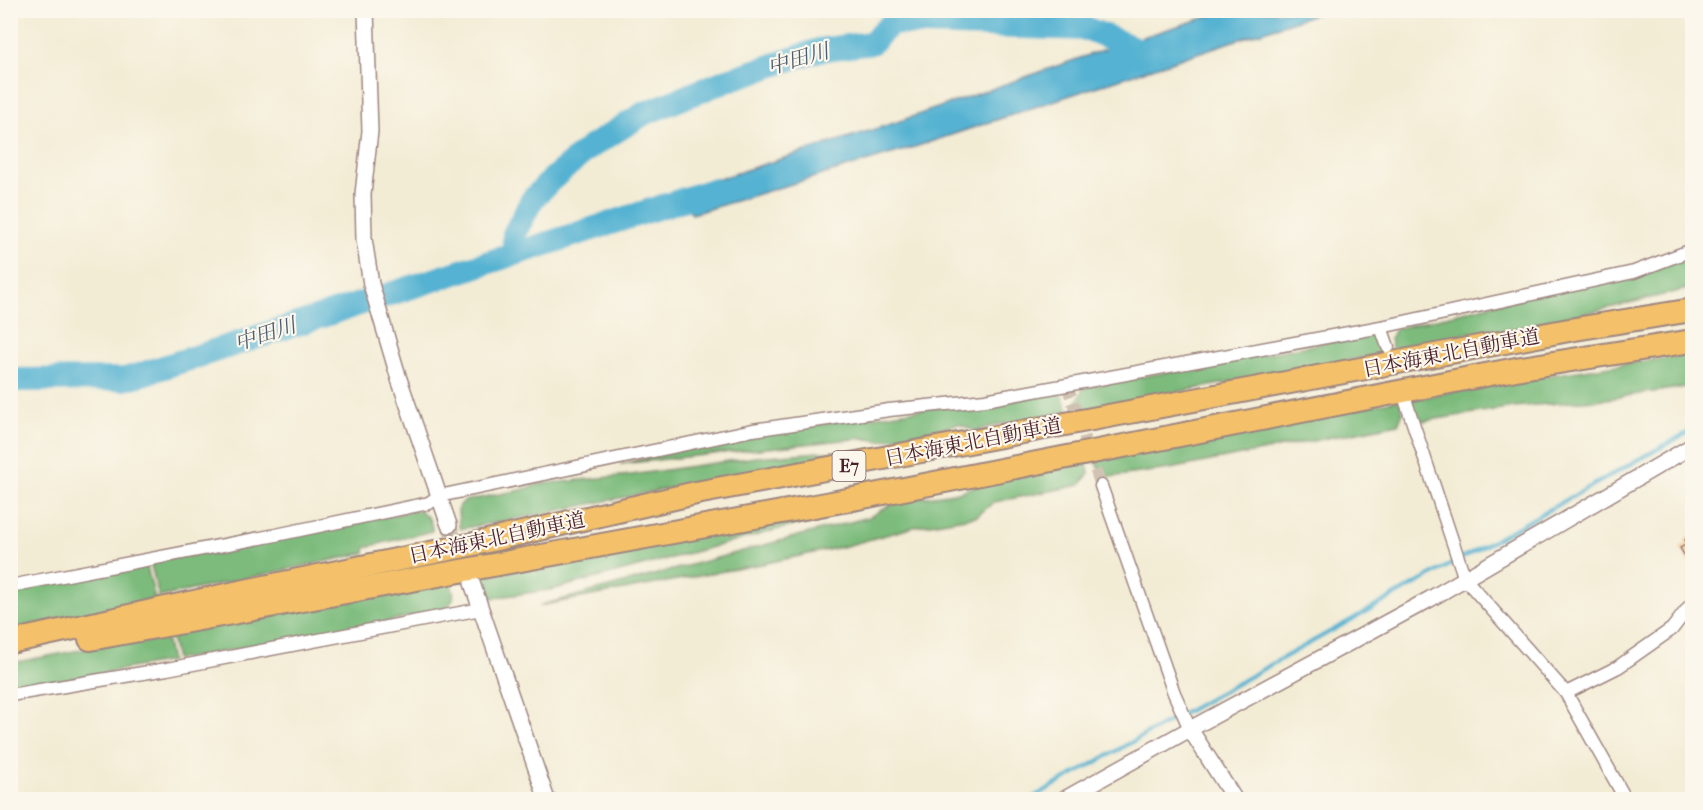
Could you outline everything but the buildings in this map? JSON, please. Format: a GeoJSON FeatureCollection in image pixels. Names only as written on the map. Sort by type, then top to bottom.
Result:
{"type":"FeatureCollection","features":[{"type":"Feature","properties":{"kind":"highway"},"geometry":{"type":"LineString","coordinates":[[1569,330],[1692,303]]}},
{"type":"Feature","properties":{"kind":"highway","name":"日本海東北自動車道"},"geometry":{"type":"LineString","coordinates":[[10,642],[247,590],[474,544],[696,493],[1569,330],[1692,310]]}},
{"type":"Feature","properties":{"kind":"highway","name":"日本海東北自動車道"},"geometry":{"type":"LineString","coordinates":[[10,654],[858,498],[1521,368],[1692,341]]}},
{"type":"Feature","properties":{"kind":"street"},"geometry":{"type":"LineString","coordinates":[[366,10],[370,131],[363,205],[364,238],[371,284],[449,525]]}},
{"type":"Feature","properties":{"kind":"street"},"geometry":{"type":"LineString","coordinates":[[10,586],[429,503],[439,496],[753,430],[889,410],[985,400],[1381,327],[1634,272],[1692,250]]}},
{"type":"Feature","properties":{"kind":"street"},"geometry":{"type":"LineString","coordinates":[[1381,327],[1388,347]]}},
{"type":"Feature","properties":{"kind":"street"},"geometry":{"type":"LineString","coordinates":[[1406,402],[1465,579],[1566,693],[1626,800]]}},
{"type":"Feature","properties":{"kind":"street"},"geometry":{"type":"LineString","coordinates":[[1063,800],[1465,579],[1692,446]]}},
{"type":"Feature","properties":{"kind":"street"},"geometry":{"type":"LineString","coordinates":[[1101,486],[1174,693],[1190,729],[1234,800]]}},
{"type":"Feature","properties":{"kind":"street"},"geometry":{"type":"LineString","coordinates":[[472,583],[547,800]]}},
{"type":"Feature","properties":{"kind":"street"},"geometry":{"type":"LineString","coordinates":[[1566,693],[1618,667],[1663,636],[1672,629],[1692,603]]}},
{"type":"Feature","properties":{"kind":"street"},"geometry":{"type":"LineString","coordinates":[[10,695],[167,669],[481,609]]}},
{"type":"Feature","properties":{"kind":"green space"},"geometry":{"type":"Polygon","coordinates":[[[1692,254],[1692,288],[1592,312],[1428,346],[1393,351],[1390,339],[1395,329],[1692,254]]]}},
{"type":"Feature","properties":{"kind":"green space"},"geometry":{"type":"Polygon","coordinates":[[[1372,334],[1378,341],[1383,354],[1080,410],[1077,402],[1083,389],[1087,387],[1372,334]]]}},
{"type":"Feature","properties":{"kind":"green space"},"geometry":{"type":"Polygon","coordinates":[[[1692,354],[1692,386],[1606,399],[1513,407],[1424,421],[1417,418],[1409,400],[1503,382],[1692,354]]]}},
{"type":"Feature","properties":{"kind":"green space"},"geometry":{"type":"Polygon","coordinates":[[[1054,392],[1062,396],[1068,411],[975,431],[959,424],[880,441],[862,438],[620,464],[757,433],[953,405],[970,409],[1054,392]]]}},
{"type":"Feature","properties":{"kind":"green space"},"geometry":{"type":"Polygon","coordinates":[[[1399,400],[1403,412],[1398,424],[1170,469],[1109,477],[1100,470],[1096,458],[1399,400]]]}},
{"type":"Feature","properties":{"kind":"green space"},"geometry":{"type":"Polygon","coordinates":[[[853,452],[515,519],[460,529],[459,526],[458,508],[464,501],[540,484],[631,475],[756,457],[853,452]]]}},
{"type":"Feature","properties":{"kind":"green space"},"geometry":{"type":"Polygon","coordinates":[[[1086,460],[1089,473],[1080,485],[994,502],[977,516],[918,526],[846,546],[762,564],[538,606],[869,517],[904,500],[951,494],[973,487],[983,480],[1086,460]]]}},
{"type":"Feature","properties":{"kind":"green space"},"geometry":{"type":"Polygon","coordinates":[[[866,506],[555,589],[492,598],[480,589],[477,577],[866,506]]]}},
{"type":"Feature","properties":{"kind":"green space"},"geometry":{"type":"Polygon","coordinates":[[[419,510],[429,519],[432,531],[366,547],[365,553],[159,597],[150,561],[419,510]]]}},
{"type":"Feature","properties":{"kind":"green space"},"geometry":{"type":"Polygon","coordinates":[[[146,563],[155,599],[11,630],[11,590],[146,563]]]}},
{"type":"Feature","properties":{"kind":"green space"},"geometry":{"type":"Polygon","coordinates":[[[450,581],[454,596],[445,608],[386,622],[176,660],[170,634],[450,581]]]}},
{"type":"Feature","properties":{"kind":"green space"},"geometry":{"type":"Polygon","coordinates":[[[165,634],[171,661],[11,689],[11,663],[165,634]]]}},
{"type":"Feature","properties":{"kind":"water"},"geometry":{"type":"Polygon","coordinates":[[[1226,11],[1324,11],[915,147],[692,214],[677,192],[897,122],[1117,45],[1226,11]]]}},
{"type":"Feature","properties":{"kind":"waterway","name":"中田川"},"geometry":{"type":"LineString","coordinates":[[514,253],[514,234],[532,200],[551,180],[589,148],[643,114],[725,81],[819,50],[871,43],[892,23],[1088,29],[1147,53]]}},
{"type":"Feature","properties":{"kind":"waterway","name":"中田川"},"geometry":{"type":"LineString","coordinates":[[10,380],[124,379],[139,375],[713,190]]}},
{"type":"Feature","properties":{"kind":"waterway"},"geometry":{"type":"LineString","coordinates":[[1028,800],[1692,430]]}},
{"type":"Feature","properties":{"kind":"tunnel"},"geometry":{"type":"LineString","coordinates":[[1067,385],[1101,486]]}},
{"type":"Feature","properties":{"kind":"tunnel"},"geometry":{"type":"LineString","coordinates":[[449,525],[470,578]]}}]}
